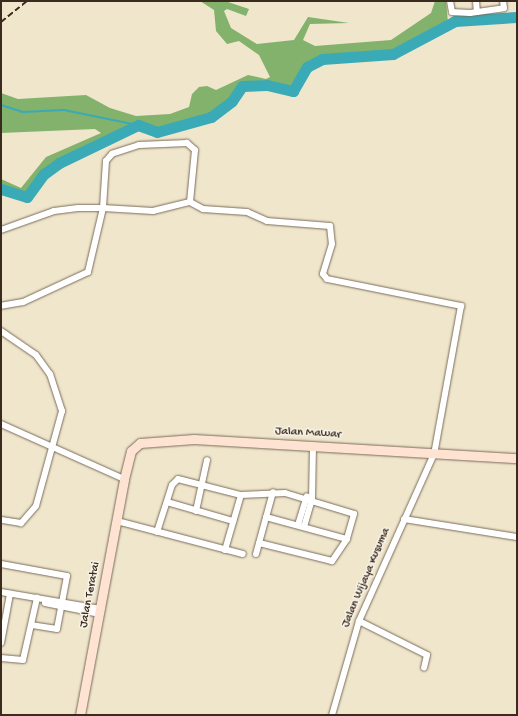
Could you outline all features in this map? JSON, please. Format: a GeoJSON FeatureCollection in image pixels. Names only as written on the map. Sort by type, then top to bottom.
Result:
{"type":"FeatureCollection","features":[{"type":"Feature","properties":{"kind":"street"},"geometry":{"type":"LineString","coordinates":[[450,1],[452,12],[477,12],[504,8],[503,1]]}},
{"type":"Feature","properties":{"kind":"street"},"geometry":{"type":"LineString","coordinates":[[476,1],[477,12]]}},
{"type":"Feature","properties":{"kind":"street"},"geometry":{"type":"LineString","coordinates":[[1,230],[54,211],[103,208],[153,211],[190,202],[195,160],[193,145],[139,145],[108,156],[103,208],[86,275],[23,302],[1,306]]}},
{"type":"Feature","properties":{"kind":"street","name":"Jalan Wijaya Kusuma"},"geometry":{"type":"LineString","coordinates":[[190,202],[203,209],[248,212],[267,221],[330,226],[332,244],[324,266],[327,279],[461,306],[434,454],[359,621],[332,715]]}},
{"type":"Feature","properties":{"kind":"street"},"geometry":{"type":"LineString","coordinates":[[1,330],[36,355],[57,391],[62,411],[32,514],[19,524],[1,520]]}},
{"type":"Feature","properties":{"kind":"street"},"geometry":{"type":"LineString","coordinates":[[1,424],[124,479]]}},
{"type":"Feature","properties":{"kind":"street","name":"Jalan Mawar"},"geometry":{"type":"LineString","coordinates":[[124,479],[131,451],[145,441],[194,439],[517,458]]}},
{"type":"Feature","properties":{"kind":"street"},"geometry":{"type":"LineString","coordinates":[[301,526],[312,499],[310,493],[313,446]]}},
{"type":"Feature","properties":{"kind":"street"},"geometry":{"type":"LineString","coordinates":[[196,511],[204,484],[207,460]]}},
{"type":"Feature","properties":{"kind":"street","name":"Jalan Teratai"},"geometry":{"type":"LineString","coordinates":[[80,715],[101,611],[124,479]]}},
{"type":"Feature","properties":{"kind":"street"},"geometry":{"type":"LineString","coordinates":[[157,532],[176,479],[204,484],[241,495],[273,492],[312,499],[354,514],[347,539],[332,561],[259,543]]}},
{"type":"Feature","properties":{"kind":"street"},"geometry":{"type":"LineString","coordinates":[[256,554],[273,492]]}},
{"type":"Feature","properties":{"kind":"street"},"geometry":{"type":"LineString","coordinates":[[301,526],[305,498],[310,493]]}},
{"type":"Feature","properties":{"kind":"street"},"geometry":{"type":"LineString","coordinates":[[225,550],[241,495]]}},
{"type":"Feature","properties":{"kind":"street"},"geometry":{"type":"LineString","coordinates":[[167,502],[234,522]]}},
{"type":"Feature","properties":{"kind":"street"},"geometry":{"type":"LineString","coordinates":[[266,517],[347,539]]}},
{"type":"Feature","properties":{"kind":"street"},"geometry":{"type":"LineString","coordinates":[[404,518],[517,536]]}},
{"type":"Feature","properties":{"kind":"street"},"geometry":{"type":"LineString","coordinates":[[117,521],[242,554]]}},
{"type":"Feature","properties":{"kind":"street"},"geometry":{"type":"LineString","coordinates":[[1,564],[67,576],[63,605],[57,629],[32,625]]}},
{"type":"Feature","properties":{"kind":"street"},"geometry":{"type":"LineString","coordinates":[[1,592],[101,611]]}},
{"type":"Feature","properties":{"kind":"street"},"geometry":{"type":"LineString","coordinates":[[1,643],[3,620],[10,594]]}},
{"type":"Feature","properties":{"kind":"street"},"geometry":{"type":"LineString","coordinates":[[1,658],[23,660],[37,600]]}},
{"type":"Feature","properties":{"kind":"street"},"geometry":{"type":"LineString","coordinates":[[359,621],[427,655],[424,668]]}},
{"type":"Feature","properties":{"kind":"green space"},"geometry":{"type":"Polygon","coordinates":[[[200,1],[225,1],[249,9],[246,16],[227,9],[224,11],[231,28],[257,44],[294,40],[308,17],[349,23],[310,24],[303,40],[315,46],[391,40],[431,13],[435,1],[446,1],[448,23],[393,54],[322,59],[307,67],[293,91],[267,85],[242,86],[232,101],[211,117],[157,132],[137,125],[59,163],[44,174],[27,197],[1,189],[1,179],[21,188],[46,157],[101,133],[95,129],[1,133],[1,93],[18,99],[86,95],[110,108],[136,116],[170,114],[189,107],[192,94],[199,87],[207,86],[216,90],[248,75],[266,79],[270,77],[259,55],[239,41],[227,44],[216,31],[214,10],[200,1]]]}},
{"type":"Feature","properties":{"kind":"waterway"},"geometry":{"type":"LineString","coordinates":[[1,189],[27,197],[44,174],[59,163],[138,125],[157,132],[211,117],[232,101],[242,86],[267,85],[293,91],[307,67],[322,59],[393,54],[455,21],[517,17]]}},
{"type":"Feature","properties":{"kind":"waterway"},"geometry":{"type":"LineString","coordinates":[[1,105],[22,112],[64,110],[138,125]]}},
{"type":"Feature","properties":{"kind":"railway"},"geometry":{"type":"LineString","coordinates":[[1,22],[27,1]]}}]}
